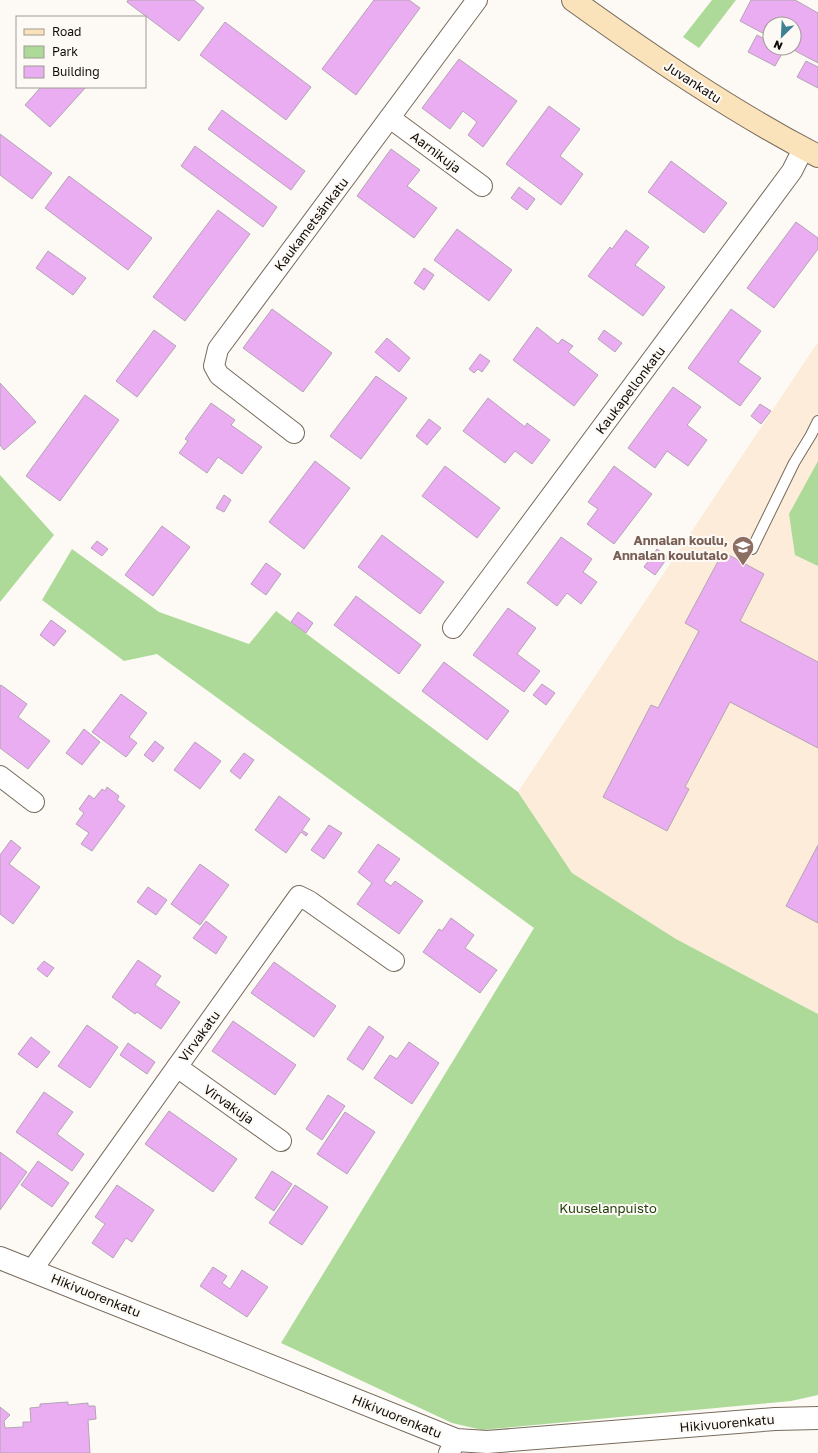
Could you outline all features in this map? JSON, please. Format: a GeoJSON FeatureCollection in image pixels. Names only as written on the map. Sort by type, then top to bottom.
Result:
{"type":"FeatureCollection","features":[{"type":"Feature","properties":{"kind":"main road","name":"Juvankatu"},"geometry":{"type":"LineString","coordinates":[[573,0],[644,50],[756,122],[811,153]]}},
{"type":"Feature","properties":{"kind":"street","name":"Kaukametsänkatu"},"geometry":{"type":"LineString","coordinates":[[294,433],[219,375],[214,366],[218,349],[477,0]]}},
{"type":"Feature","properties":{"kind":"street","name":"Aarnikuja"},"geometry":{"type":"LineString","coordinates":[[390,118],[482,186]]}},
{"type":"Feature","properties":{"kind":"street","name":"Kaukapellonkatu"},"geometry":{"type":"LineString","coordinates":[[453,628],[792,171],[811,153]]}},
{"type":"Feature","properties":{"kind":"street"},"geometry":{"type":"LineString","coordinates":[[0,776],[34,802]]}},
{"type":"Feature","properties":{"kind":"street","name":"Virvakatu"},"geometry":{"type":"LineString","coordinates":[[32,1270],[300,896],[394,961]]}},
{"type":"Feature","properties":{"kind":"street","name":"Virvakuja"},"geometry":{"type":"LineString","coordinates":[[177,1067],[281,1141]]}},
{"type":"Feature","properties":{"kind":"street","name":"Hikivuorenkatu"},"geometry":{"type":"LineString","coordinates":[[0,1258],[32,1270],[452,1447],[487,1442],[775,1419],[818,1418]]}},
{"type":"Feature","properties":{"kind":"lane"},"geometry":{"type":"LineString","coordinates":[[752,550],[794,463],[818,421]]}},
{"type":"Feature","properties":{"kind":"shaded area","name":"Annalan koulu, Annalan koulutalo"},"geometry":{"type":"Polygon","coordinates":[[[818,342],[818,1014],[676,939],[572,873],[518,792],[818,342]]]}},
{"type":"Feature","properties":{"kind":"green space"},"geometry":{"type":"Polygon","coordinates":[[[712,0],[736,0],[699,48],[683,37],[712,0]]]}},
{"type":"Feature","properties":{"kind":"green space"},"geometry":{"type":"Polygon","coordinates":[[[818,461],[818,566],[795,555],[789,514],[818,461]]]}},
{"type":"Feature","properties":{"kind":"green space"},"geometry":{"type":"Polygon","coordinates":[[[0,475],[54,535],[0,602],[0,475]]]}},
{"type":"Feature","properties":{"kind":"green space","name":"Kuuselanpuisto"},"geometry":{"type":"Polygon","coordinates":[[[72,549],[159,612],[249,644],[276,611],[518,792],[572,873],[676,939],[818,1014],[818,1395],[791,1401],[482,1430],[452,1423],[281,1343],[534,928],[157,654],[124,661],[42,600],[72,549]]]}},
{"type":"Feature","properties":{"kind":"building"},"geometry":{"type":"Polygon","coordinates":[[[128,0],[194,0],[204,8],[179,41],[127,2],[128,0]]]}},
{"type":"Feature","properties":{"kind":"building"},"geometry":{"type":"Polygon","coordinates":[[[374,0],[409,0],[420,8],[356,95],[322,69],[374,0]]]}},
{"type":"Feature","properties":{"kind":"building"},"geometry":{"type":"Polygon","coordinates":[[[751,0],[795,0],[818,13],[818,63],[802,54],[802,16],[762,16],[762,33],[740,21],[751,0]]]}},
{"type":"Feature","properties":{"kind":"building"},"geometry":{"type":"Polygon","coordinates":[[[225,22],[311,87],[286,120],[200,55],[225,22]]]}},
{"type":"Feature","properties":{"kind":"building"},"geometry":{"type":"Polygon","coordinates":[[[757,35],[762,38],[762,56],[781,56],[775,66],[748,52],[757,35]]]}},
{"type":"Feature","properties":{"kind":"building"},"geometry":{"type":"Polygon","coordinates":[[[459,59],[517,101],[483,147],[468,135],[477,122],[463,111],[450,129],[422,108],[459,59]]]}},
{"type":"Feature","properties":{"kind":"building"},"geometry":{"type":"Polygon","coordinates":[[[806,61],[818,67],[818,88],[797,77],[806,61]]]}},
{"type":"Feature","properties":{"kind":"building"},"geometry":{"type":"Polygon","coordinates":[[[40,88],[85,88],[50,127],[25,105],[40,88]]]}},
{"type":"Feature","properties":{"kind":"building"},"geometry":{"type":"Polygon","coordinates":[[[549,106],[580,129],[560,156],[583,174],[561,205],[506,164],[549,106]]]}},
{"type":"Feature","properties":{"kind":"building"},"geometry":{"type":"Polygon","coordinates":[[[222,110],[305,171],[291,190],[208,129],[222,110]]]}},
{"type":"Feature","properties":{"kind":"building"},"geometry":{"type":"Polygon","coordinates":[[[0,134],[52,173],[32,199],[0,175],[0,134]]]}},
{"type":"Feature","properties":{"kind":"building"},"geometry":{"type":"Polygon","coordinates":[[[195,146],[277,207],[263,227],[181,166],[195,146]]]}},
{"type":"Feature","properties":{"kind":"building"},"geometry":{"type":"Polygon","coordinates":[[[391,149],[420,170],[407,186],[437,208],[414,238],[357,196],[391,149]]]}},
{"type":"Feature","properties":{"kind":"building"},"geometry":{"type":"Polygon","coordinates":[[[671,161],[727,203],[704,233],[648,192],[671,161]]]}},
{"type":"Feature","properties":{"kind":"building"},"geometry":{"type":"Polygon","coordinates":[[[69,176],[152,238],[128,270],[45,208],[69,176]]]}},
{"type":"Feature","properties":{"kind":"building"},"geometry":{"type":"Polygon","coordinates":[[[519,187],[535,199],[527,210],[511,198],[519,187]]]}},
{"type":"Feature","properties":{"kind":"building"},"geometry":{"type":"Polygon","coordinates":[[[218,210],[250,234],[185,321],[153,297],[218,210]]]}},
{"type":"Feature","properties":{"kind":"building"},"geometry":{"type":"Polygon","coordinates":[[[796,222],[818,238],[818,249],[774,308],[747,288],[796,222]]]}},
{"type":"Feature","properties":{"kind":"building"},"geometry":{"type":"Polygon","coordinates":[[[457,229],[512,270],[489,301],[434,260],[457,229]]]}},
{"type":"Feature","properties":{"kind":"building"},"geometry":{"type":"Polygon","coordinates":[[[626,230],[649,247],[635,265],[665,287],[643,316],[588,276],[610,247],[612,249],[626,230]]]}},
{"type":"Feature","properties":{"kind":"building"},"geometry":{"type":"Polygon","coordinates":[[[48,251],[86,278],[73,295],[36,268],[48,251]]]}},
{"type":"Feature","properties":{"kind":"building"},"geometry":{"type":"Polygon","coordinates":[[[424,268],[434,275],[424,290],[414,283],[424,268]]]}},
{"type":"Feature","properties":{"kind":"building"},"geometry":{"type":"Polygon","coordinates":[[[272,309],[332,353],[303,392],[243,348],[272,309]]]}},
{"type":"Feature","properties":{"kind":"building"},"geometry":{"type":"Polygon","coordinates":[[[731,309],[761,331],[738,362],[761,378],[740,406],[688,368],[731,309]]]}},
{"type":"Feature","properties":{"kind":"building"},"geometry":{"type":"Polygon","coordinates":[[[537,327],[558,344],[562,339],[573,346],[568,352],[598,375],[574,406],[513,360],[537,327]]]}},
{"type":"Feature","properties":{"kind":"building"},"geometry":{"type":"Polygon","coordinates":[[[154,330],[176,346],[137,397],[116,381],[154,330]]]}},
{"type":"Feature","properties":{"kind":"building"},"geometry":{"type":"Polygon","coordinates":[[[604,330],[622,343],[615,352],[598,339],[604,330]]]}},
{"type":"Feature","properties":{"kind":"building"},"geometry":{"type":"Polygon","coordinates":[[[387,338],[410,358],[399,372],[375,352],[387,338]]]}},
{"type":"Feature","properties":{"kind":"building"},"geometry":{"type":"Polygon","coordinates":[[[480,354],[490,361],[482,372],[478,369],[474,373],[469,369],[480,354]]]}},
{"type":"Feature","properties":{"kind":"building"},"geometry":{"type":"Polygon","coordinates":[[[376,376],[407,398],[361,459],[330,436],[376,376]]]}},
{"type":"Feature","properties":{"kind":"building"},"geometry":{"type":"Polygon","coordinates":[[[0,383],[36,422],[4,450],[0,445],[0,383]]]}},
{"type":"Feature","properties":{"kind":"building"},"geometry":{"type":"Polygon","coordinates":[[[673,387],[701,407],[687,425],[707,440],[688,466],[667,451],[655,468],[628,448],[673,387]]]}},
{"type":"Feature","properties":{"kind":"building"},"geometry":{"type":"Polygon","coordinates":[[[85,395],[119,420],[60,501],[26,476],[85,395]]]}},
{"type":"Feature","properties":{"kind":"building"},"geometry":{"type":"Polygon","coordinates":[[[488,398],[525,427],[527,423],[550,440],[532,464],[515,451],[505,463],[463,431],[488,398]]]}},
{"type":"Feature","properties":{"kind":"building"},"geometry":{"type":"Polygon","coordinates":[[[211,403],[235,420],[231,425],[262,447],[242,474],[218,457],[207,473],[179,453],[188,441],[185,439],[211,403]]]}},
{"type":"Feature","properties":{"kind":"building"},"geometry":{"type":"Polygon","coordinates":[[[760,404],[771,411],[761,424],[751,416],[760,404]]]}},
{"type":"Feature","properties":{"kind":"building"},"geometry":{"type":"Polygon","coordinates":[[[429,419],[441,428],[427,445],[416,436],[429,419]]]}},
{"type":"Feature","properties":{"kind":"building"},"geometry":{"type":"Polygon","coordinates":[[[315,461],[350,488],[304,549],[269,522],[315,461]]]}},
{"type":"Feature","properties":{"kind":"building"},"geometry":{"type":"Polygon","coordinates":[[[445,466],[500,508],[477,538],[422,496],[445,466]]]}},
{"type":"Feature","properties":{"kind":"building"},"geometry":{"type":"Polygon","coordinates":[[[614,466],[652,494],[614,544],[587,524],[598,509],[588,502],[614,466]]]}},
{"type":"Feature","properties":{"kind":"building"},"geometry":{"type":"Polygon","coordinates":[[[224,495],[231,500],[224,512],[216,508],[224,495]]]}},
{"type":"Feature","properties":{"kind":"building"},"geometry":{"type":"Polygon","coordinates":[[[162,526],[190,547],[153,596],[125,575],[162,526]]]}},
{"type":"Feature","properties":{"kind":"building"},"geometry":{"type":"Polygon","coordinates":[[[382,535],[444,582],[420,614],[358,567],[382,535]]]}},
{"type":"Feature","properties":{"kind":"building"},"geometry":{"type":"Polygon","coordinates":[[[561,537],[592,559],[583,572],[597,582],[581,604],[567,593],[557,606],[527,583],[561,537]]]}},
{"type":"Feature","properties":{"kind":"building"},"geometry":{"type":"Polygon","coordinates":[[[97,541],[108,549],[102,556],[91,548],[97,541]]]}},
{"type":"Feature","properties":{"kind":"building"},"geometry":{"type":"Polygon","coordinates":[[[657,549],[668,557],[655,575],[644,567],[657,549]]]}},
{"type":"Feature","properties":{"kind":"building"},"geometry":{"type":"Polygon","coordinates":[[[723,552],[764,574],[740,621],[818,662],[818,748],[730,702],[685,787],[689,789],[667,831],[603,797],[651,705],[658,708],[699,631],[685,623],[723,552]]]}},
{"type":"Feature","properties":{"kind":"building"},"geometry":{"type":"Polygon","coordinates":[[[266,563],[281,574],[266,595],[251,584],[266,563]]]}},
{"type":"Feature","properties":{"kind":"building"},"geometry":{"type":"Polygon","coordinates":[[[356,596],[421,645],[399,674],[334,625],[356,596]]]}},
{"type":"Feature","properties":{"kind":"building"},"geometry":{"type":"Polygon","coordinates":[[[508,608],[536,628],[517,654],[540,671],[524,692],[473,655],[508,608]]]}},
{"type":"Feature","properties":{"kind":"building"},"geometry":{"type":"Polygon","coordinates":[[[298,612],[313,623],[306,633],[291,622],[298,612]]]}},
{"type":"Feature","properties":{"kind":"building"},"geometry":{"type":"Polygon","coordinates":[[[51,620],[66,631],[54,646],[40,635],[51,620]]]}},
{"type":"Feature","properties":{"kind":"building"},"geometry":{"type":"Polygon","coordinates":[[[444,662],[509,711],[487,740],[422,691],[444,662]]]}},
{"type":"Feature","properties":{"kind":"building"},"geometry":{"type":"Polygon","coordinates":[[[542,684],[555,693],[546,705],[533,695],[542,684]]]}},
{"type":"Feature","properties":{"kind":"building"},"geometry":{"type":"Polygon","coordinates":[[[1,685],[27,704],[18,717],[50,741],[28,769],[0,748],[1,685]]]}},
{"type":"Feature","properties":{"kind":"building"},"geometry":{"type":"Polygon","coordinates":[[[121,694],[147,713],[129,737],[137,743],[126,757],[92,732],[121,694]]]}},
{"type":"Feature","properties":{"kind":"building"},"geometry":{"type":"Polygon","coordinates":[[[84,729],[100,742],[82,765],[66,753],[84,729]]]}},
{"type":"Feature","properties":{"kind":"building"},"geometry":{"type":"Polygon","coordinates":[[[155,741],[164,748],[153,762],[144,755],[155,741]]]}},
{"type":"Feature","properties":{"kind":"building"},"geometry":{"type":"Polygon","coordinates":[[[195,742],[221,761],[200,789],[174,770],[195,742]]]}},
{"type":"Feature","properties":{"kind":"building"},"geometry":{"type":"Polygon","coordinates":[[[244,753],[254,760],[240,779],[230,771],[244,753]]]}},
{"type":"Feature","properties":{"kind":"building"},"geometry":{"type":"Polygon","coordinates":[[[107,787],[119,796],[117,800],[125,806],[92,851],[81,844],[89,833],[76,824],[84,813],[79,809],[89,795],[94,799],[102,789],[105,791],[107,787]]]}},
{"type":"Feature","properties":{"kind":"building"},"geometry":{"type":"Polygon","coordinates":[[[279,796],[310,819],[302,830],[308,834],[306,836],[301,832],[286,853],[255,830],[279,796]]]}},
{"type":"Feature","properties":{"kind":"building"},"geometry":{"type":"Polygon","coordinates":[[[329,825],[342,833],[324,859],[311,850],[329,825]]]}},
{"type":"Feature","properties":{"kind":"building"},"geometry":{"type":"Polygon","coordinates":[[[11,840],[21,848],[9,864],[40,887],[13,924],[0,914],[0,855],[11,840]]]}},
{"type":"Feature","properties":{"kind":"building"},"geometry":{"type":"Polygon","coordinates":[[[378,844],[400,859],[384,881],[391,886],[395,881],[423,901],[399,934],[357,904],[372,883],[358,872],[378,844]]]}},
{"type":"Feature","properties":{"kind":"building"},"geometry":{"type":"Polygon","coordinates":[[[818,845],[818,923],[786,906],[818,845]]]}},
{"type":"Feature","properties":{"kind":"building"},"geometry":{"type":"Polygon","coordinates":[[[200,864],[229,885],[200,925],[171,904],[200,864]]]}},
{"type":"Feature","properties":{"kind":"building"},"geometry":{"type":"Polygon","coordinates":[[[148,887],[167,900],[156,915],[137,902],[148,887]]]}},
{"type":"Feature","properties":{"kind":"building"},"geometry":{"type":"Polygon","coordinates":[[[451,918],[474,935],[465,948],[497,970],[480,993],[423,952],[439,929],[442,931],[451,918]]]}},
{"type":"Feature","properties":{"kind":"building"},"geometry":{"type":"Polygon","coordinates":[[[206,921],[227,937],[216,954],[193,938],[206,921]]]}},
{"type":"Feature","properties":{"kind":"building"},"geometry":{"type":"Polygon","coordinates":[[[138,960],[161,976],[155,985],[180,1002],[161,1029],[137,1012],[135,1014],[112,997],[138,960]]]}},
{"type":"Feature","properties":{"kind":"building"},"geometry":{"type":"Polygon","coordinates":[[[44,961],[54,968],[47,977],[37,969],[44,961]]]}},
{"type":"Feature","properties":{"kind":"building"},"geometry":{"type":"Polygon","coordinates":[[[274,962],[336,1006],[314,1037],[251,993],[274,962]]]}},
{"type":"Feature","properties":{"kind":"building"},"geometry":{"type":"Polygon","coordinates":[[[233,1021],[296,1065],[275,1095],[212,1051],[233,1021]]]}},
{"type":"Feature","properties":{"kind":"building"},"geometry":{"type":"Polygon","coordinates":[[[87,1025],[118,1047],[90,1088],[58,1066],[87,1025]]]}},
{"type":"Feature","properties":{"kind":"building"},"geometry":{"type":"Polygon","coordinates":[[[369,1026],[384,1037],[363,1070],[347,1059],[369,1026]]]}},
{"type":"Feature","properties":{"kind":"building"},"geometry":{"type":"Polygon","coordinates":[[[31,1037],[50,1052],[37,1068],[18,1054],[31,1037]]]}},
{"type":"Feature","properties":{"kind":"building"},"geometry":{"type":"Polygon","coordinates":[[[409,1042],[439,1063],[412,1104],[374,1078],[390,1055],[397,1059],[409,1042]]]}},
{"type":"Feature","properties":{"kind":"building"},"geometry":{"type":"Polygon","coordinates":[[[128,1043],[155,1062],[147,1074],[120,1055],[128,1043]]]}},
{"type":"Feature","properties":{"kind":"building"},"geometry":{"type":"Polygon","coordinates":[[[44,1092],[73,1112],[57,1134],[84,1154],[72,1171],[16,1132],[44,1092]]]}},
{"type":"Feature","properties":{"kind":"building"},"geometry":{"type":"Polygon","coordinates":[[[328,1095],[345,1106],[322,1140],[306,1129],[328,1095]]]}},
{"type":"Feature","properties":{"kind":"building"},"geometry":{"type":"Polygon","coordinates":[[[169,1111],[237,1159],[213,1192],[145,1144],[169,1111]]]}},
{"type":"Feature","properties":{"kind":"building"},"geometry":{"type":"Polygon","coordinates":[[[345,1112],[375,1132],[347,1174],[317,1154],[345,1112]]]}},
{"type":"Feature","properties":{"kind":"building"},"geometry":{"type":"Polygon","coordinates":[[[0,1152],[27,1172],[0,1210],[0,1152]]]}},
{"type":"Feature","properties":{"kind":"building"},"geometry":{"type":"Polygon","coordinates":[[[38,1161],[69,1183],[52,1207],[21,1185],[38,1161]]]}},
{"type":"Feature","properties":{"kind":"building"},"geometry":{"type":"Polygon","coordinates":[[[272,1171],[292,1184],[274,1211],[255,1198],[272,1171]]]}},
{"type":"Feature","properties":{"kind":"building"},"geometry":{"type":"Polygon","coordinates":[[[117,1185],[154,1210],[132,1242],[126,1238],[113,1258],[92,1243],[105,1224],[95,1217],[117,1185]]]}},
{"type":"Feature","properties":{"kind":"building"},"geometry":{"type":"Polygon","coordinates":[[[295,1185],[328,1207],[302,1245],[269,1223],[295,1185]]]}},
{"type":"Feature","properties":{"kind":"building"},"geometry":{"type":"Polygon","coordinates":[[[213,1267],[227,1276],[222,1283],[230,1289],[242,1270],[268,1287],[247,1317],[200,1286],[213,1267]]]}},
{"type":"Feature","properties":{"kind":"building"},"geometry":{"type":"Polygon","coordinates":[[[68,1402],[68,1405],[88,1403],[88,1406],[95,1406],[96,1419],[88,1420],[90,1453],[0,1453],[0,1407],[10,1415],[4,1421],[5,1428],[23,1427],[23,1422],[31,1422],[30,1408],[40,1407],[40,1404],[68,1402]]]}},
{"type":"Feature","properties":{"kind":"place","name":"Annalan koulu, Annalan koulutalo"},"geometry":{"type":"Point","coordinates":[743,566]}}]}
